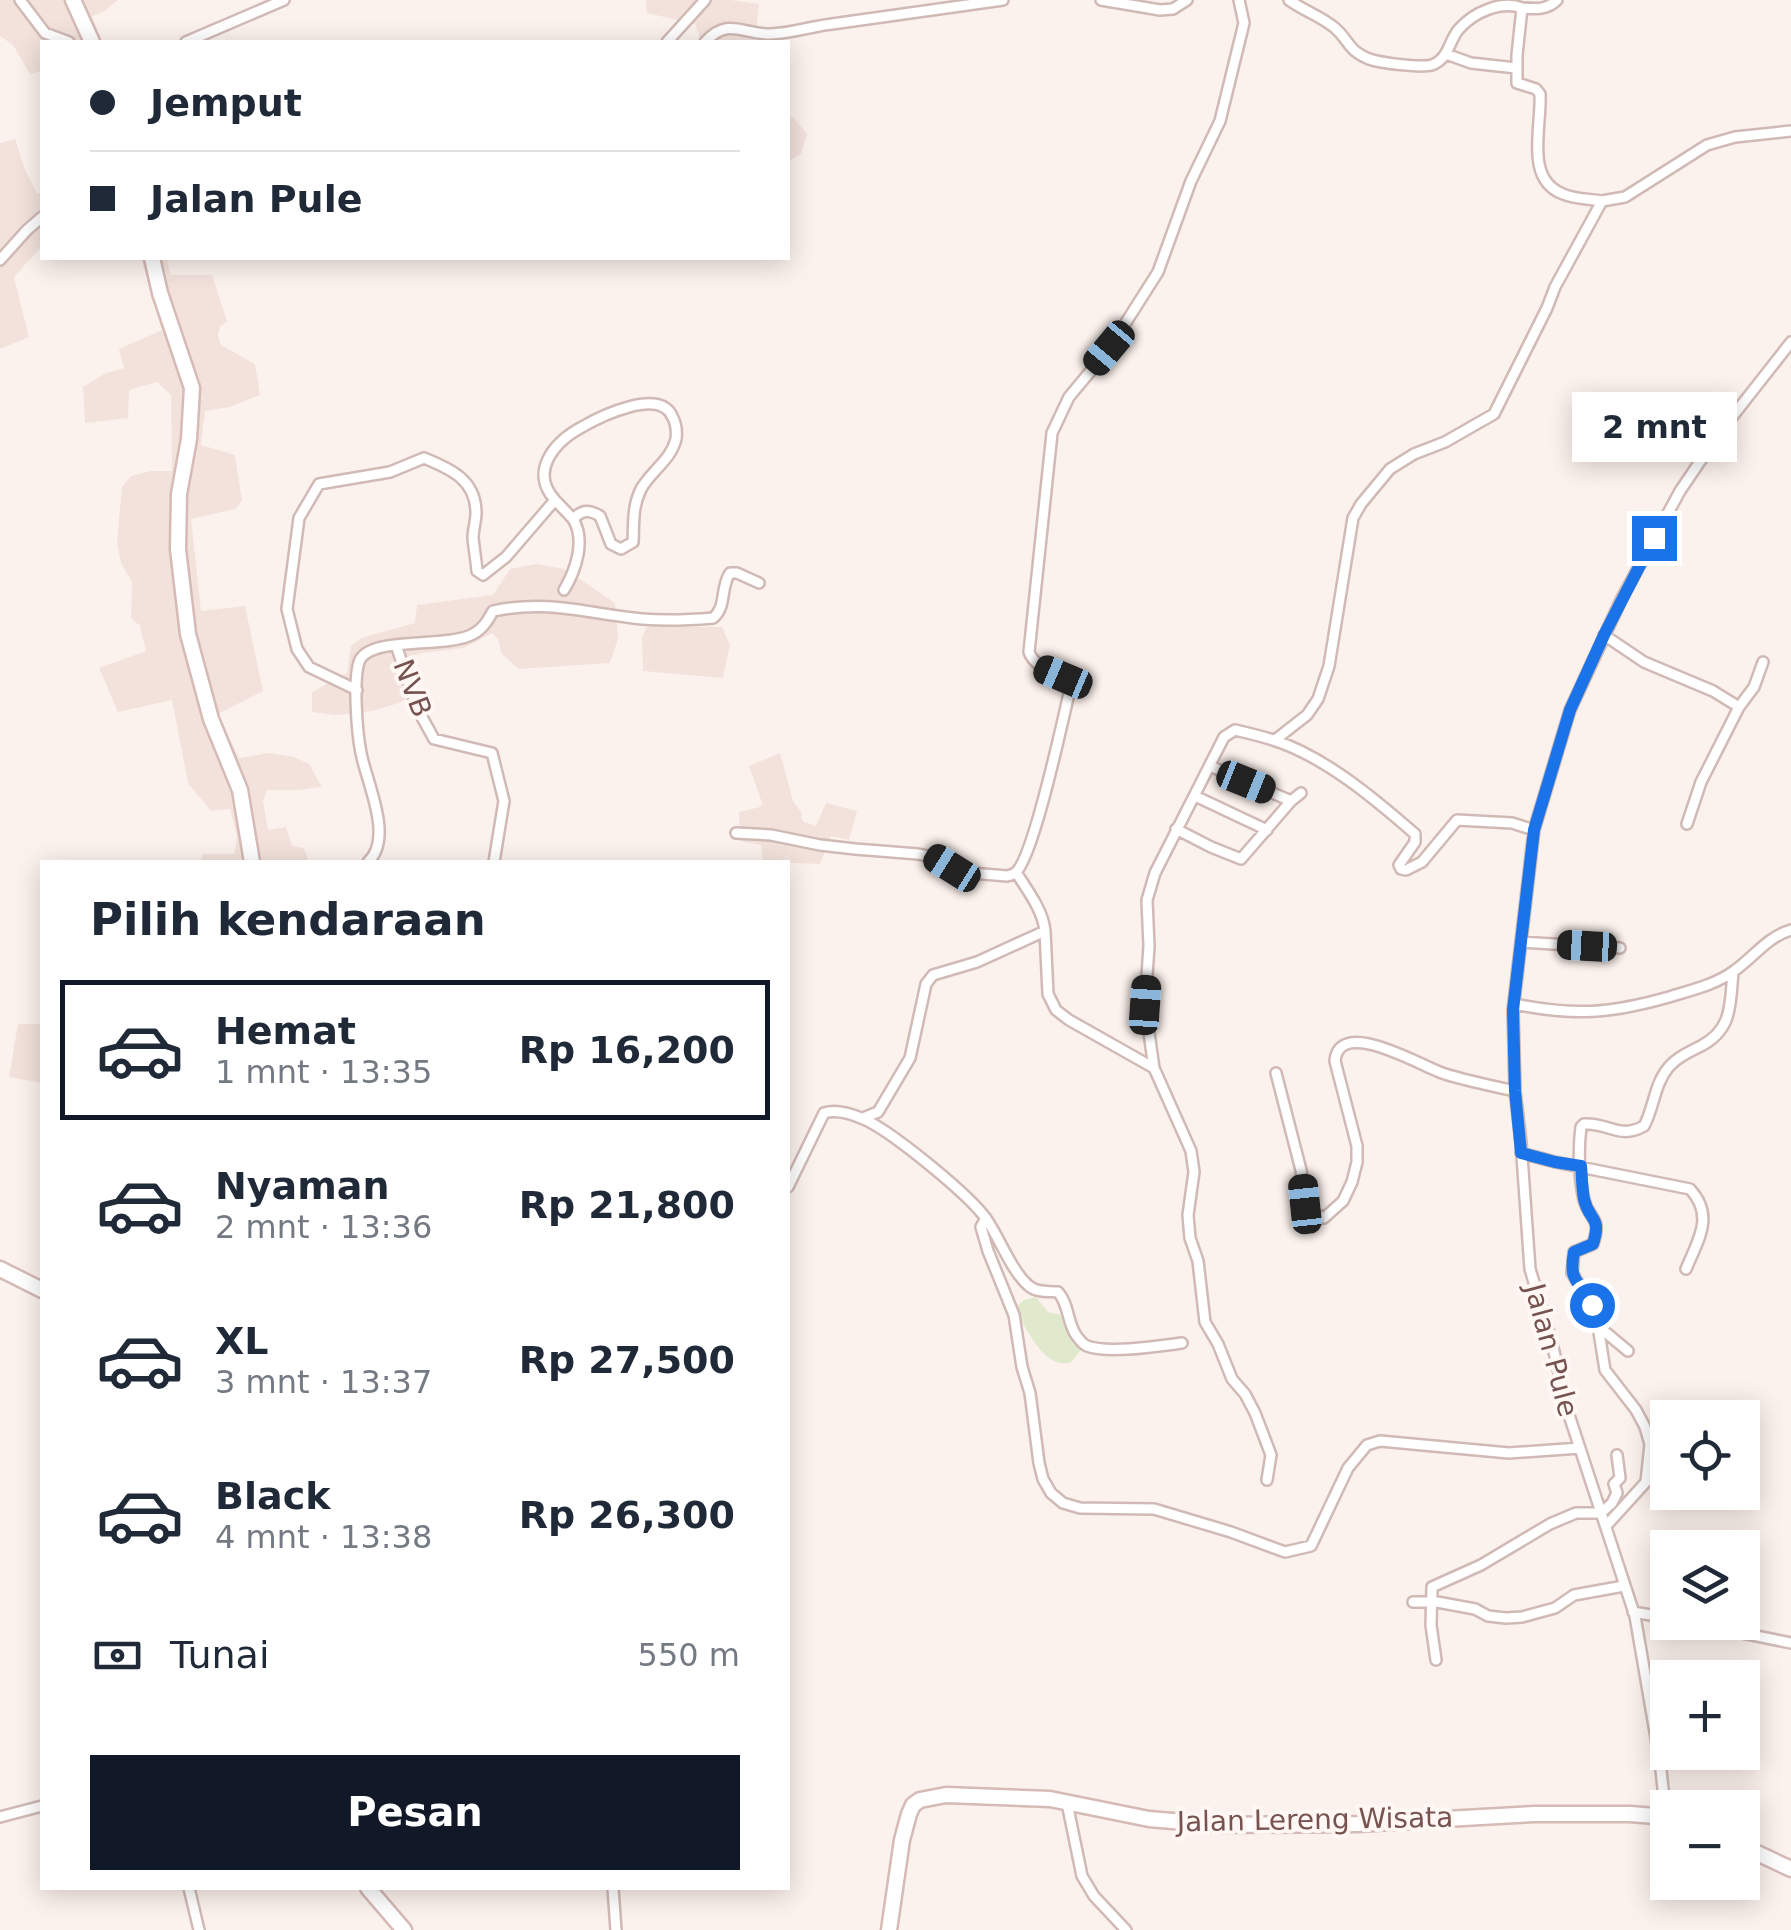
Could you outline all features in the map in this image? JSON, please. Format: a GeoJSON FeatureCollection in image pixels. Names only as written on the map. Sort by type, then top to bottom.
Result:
{"type":"FeatureCollection","features":[{"type":"Feature","properties":{"kind":"main road"},"geometry":{"type":"LineString","coordinates":[[73,0],[91,40]]}},
{"type":"Feature","properties":{"kind":"main road"},"geometry":{"type":"LineString","coordinates":[[152,260],[192,388],[190,439],[179,494],[178,549],[188,634],[212,719],[240,790],[252,860]]}},
{"type":"Feature","properties":{"kind":"main road"},"geometry":{"type":"LineString","coordinates":[[0,1269],[40,1289]]}},
{"type":"Feature","properties":{"kind":"main road","name":"Jalan Lereng Wisata"},"geometry":{"type":"LineString","coordinates":[[890,1930],[909,1814],[920,1800],[946,1795],[1050,1799],[1150,1819],[1219,1825],[1357,1824],[1534,1814],[1650,1816]]}},
{"type":"Feature","properties":{"kind":"main road"},"geometry":{"type":"LineString","coordinates":[[1760,1854],[1791,1869]]}},
{"type":"Feature","properties":{"kind":"main road"},"geometry":{"type":"LineString","coordinates":[[370,1890],[404,1930]]}},
{"type":"Feature","properties":{"kind":"street"},"geometry":{"type":"LineString","coordinates":[[20,0],[45,33],[64,40]]}},
{"type":"Feature","properties":{"kind":"street"},"geometry":{"type":"LineString","coordinates":[[191,40],[284,0]]}},
{"type":"Feature","properties":{"kind":"street"},"geometry":{"type":"LineString","coordinates":[[669,40],[704,0]]}},
{"type":"Feature","properties":{"kind":"street"},"geometry":{"type":"LineString","coordinates":[[707,40],[724,29],[772,34],[1003,0]]}},
{"type":"Feature","properties":{"kind":"street"},"geometry":{"type":"LineString","coordinates":[[1101,0],[1160,10],[1172,9],[1187,0]]}},
{"type":"Feature","properties":{"kind":"street"},"geometry":{"type":"LineString","coordinates":[[736,833],[918,854],[933,857],[960,872],[1002,876],[1016,872],[1034,834],[1070,690],[1063,677],[1037,665],[1029,652],[1052,433],[1069,397],[1109,348],[1158,272],[1191,182],[1220,121],[1244,24],[1239,0]]}},
{"type":"Feature","properties":{"kind":"street"},"geometry":{"type":"LineString","coordinates":[[1289,0],[1335,28],[1349,47],[1370,59],[1409,64],[1432,64],[1446,54],[1457,30],[1477,15],[1502,5],[1542,8],[1557,0]]}},
{"type":"Feature","properties":{"kind":"street"},"geometry":{"type":"LineString","coordinates":[[1522,8],[1517,83],[1540,94],[1536,152],[1539,167],[1551,188],[1564,195],[1602,201],[1625,197],[1707,146],[1735,137],[1791,131]]}},
{"type":"Feature","properties":{"kind":"street"},"geometry":{"type":"LineString","coordinates":[[1446,54],[1470,64],[1516,68]]}},
{"type":"Feature","properties":{"kind":"street"},"geometry":{"type":"LineString","coordinates":[[1276,740],[1307,714],[1318,699],[1329,666],[1353,518],[1361,504],[1390,469],[1494,414],[1554,287],[1602,201]]}},
{"type":"Feature","properties":{"kind":"street"},"geometry":{"type":"LineString","coordinates":[[0,260],[40,219]]}},
{"type":"Feature","properties":{"kind":"street","name":"Jalan Pule"},"geometry":{"type":"LineString","coordinates":[[1664,1790],[1633,1612],[1580,1448],[1530,1268],[1515,1091],[1514,1004],[1534,830],[1570,710],[1604,635],[1680,491],[1718,434],[1791,342]]}},
{"type":"Feature","properties":{"kind":"street"},"geometry":{"type":"LineString","coordinates":[[564,590],[576,568],[579,531],[544,484],[543,470],[548,458],[576,430],[622,408],[668,408],[675,421],[676,440],[642,488],[633,516],[633,542],[621,549],[612,544],[595,512],[580,512],[573,518]]}},
{"type":"Feature","properties":{"kind":"street"},"geometry":{"type":"LineString","coordinates":[[357,690],[309,667],[296,649],[287,609],[299,518],[319,484],[390,472],[424,458],[449,468],[470,485],[476,516],[473,537],[477,570],[483,575],[506,556],[554,500]]}},
{"type":"Feature","properties":{"kind":"street"},"geometry":{"type":"LineString","coordinates":[[370,860],[376,855],[379,835],[359,742],[357,690],[361,657],[372,648],[460,639],[475,634],[493,611],[524,606],[554,606],[641,618],[709,619],[720,613],[724,581],[730,573],[759,583]]}},
{"type":"Feature","properties":{"kind":"street"},"geometry":{"type":"LineString","coordinates":[[1604,635],[1644,662],[1714,691],[1740,707]]}},
{"type":"Feature","properties":{"kind":"street","name":"NVB"},"geometry":{"type":"LineString","coordinates":[[396,645],[418,710],[434,739],[492,753],[504,801],[494,860]]}},
{"type":"Feature","properties":{"kind":"street"},"geometry":{"type":"LineString","coordinates":[[1687,824],[1701,782],[1764,662]]}},
{"type":"Feature","properties":{"kind":"street"},"geometry":{"type":"LineString","coordinates":[[1268,1480],[1271,1455],[1255,1413],[1232,1378],[1205,1322],[1198,1261],[1189,1227],[1194,1172],[1191,1151],[1154,1068],[1145,1005],[1147,900],[1155,873],[1224,737],[1235,730],[1276,740],[1336,770],[1378,801],[1414,834],[1414,842],[1399,864],[1401,869],[1422,862],[1457,820],[1512,823],[1534,830]]}},
{"type":"Feature","properties":{"kind":"street"},"geometry":{"type":"LineString","coordinates":[[1210,766],[1291,801]]}},
{"type":"Feature","properties":{"kind":"street"},"geometry":{"type":"LineString","coordinates":[[1176,829],[1241,858],[1301,793]]}},
{"type":"Feature","properties":{"kind":"street"},"geometry":{"type":"LineString","coordinates":[[1195,796],[1268,830]]}},
{"type":"Feature","properties":{"kind":"street"},"geometry":{"type":"LineString","coordinates":[[1016,872],[1045,924],[1048,994],[1056,1010],[1154,1068]]}},
{"type":"Feature","properties":{"kind":"street"},"geometry":{"type":"LineString","coordinates":[[1514,1004],[1556,1012],[1644,1005],[1689,992],[1733,972],[1778,934],[1791,930]]}},
{"type":"Feature","properties":{"kind":"street"},"geometry":{"type":"LineString","coordinates":[[864,1118],[878,1112],[910,1058],[926,984],[933,975],[977,962],[1045,931]]}},
{"type":"Feature","properties":{"kind":"street"},"geometry":{"type":"LineString","coordinates":[[1521,942],[1620,948]]}},
{"type":"Feature","properties":{"kind":"street"},"geometry":{"type":"LineString","coordinates":[[1646,1482],[1650,1444],[1646,1428],[1605,1370],[1590,1299],[1572,1276],[1574,1252],[1593,1244],[1597,1231],[1596,1220],[1585,1204],[1580,1134],[1584,1124],[1626,1133],[1644,1126],[1668,1068],[1718,1036],[1726,1024],[1733,972]]}},
{"type":"Feature","properties":{"kind":"street"},"geometry":{"type":"LineString","coordinates":[[1276,1073],[1302,1170],[1305,1204],[1324,1218],[1343,1202],[1357,1162],[1357,1146],[1335,1061],[1338,1049],[1360,1043],[1388,1048],[1442,1074],[1515,1091]]}},
{"type":"Feature","properties":{"kind":"street"},"geometry":{"type":"LineString","coordinates":[[790,1183],[824,1112],[835,1110],[864,1118],[924,1162],[986,1218],[1026,1284],[1038,1291],[1058,1292],[1064,1298],[1070,1325],[1087,1346],[1135,1349],[1182,1343]]}},
{"type":"Feature","properties":{"kind":"street"},"geometry":{"type":"LineString","coordinates":[[1521,1153],[1690,1189],[1702,1206],[1704,1218],[1686,1269]]}},
{"type":"Feature","properties":{"kind":"street"},"geometry":{"type":"LineString","coordinates":[[986,1218],[982,1227],[988,1251],[1014,1315],[1043,1480],[1050,1493],[1063,1503],[1080,1508],[1154,1510],[1285,1552],[1311,1546],[1348,1468],[1367,1445],[1380,1441],[1508,1453],[1580,1448]]}},
{"type":"Feature","properties":{"kind":"street"},"geometry":{"type":"LineString","coordinates":[[1598,1326],[1628,1351]]}},
{"type":"Feature","properties":{"kind":"street"},"geometry":{"type":"LineString","coordinates":[[1436,1660],[1432,1588],[1482,1565],[1550,1524],[1576,1513],[1601,1513],[1617,1493],[1614,1484],[1620,1478],[1618,1454]]}},
{"type":"Feature","properties":{"kind":"street"},"geometry":{"type":"LineString","coordinates":[[1606,1526],[1650,1479]]}},
{"type":"Feature","properties":{"kind":"street"},"geometry":{"type":"LineString","coordinates":[[1413,1602],[1474,1609],[1488,1616],[1522,1617],[1554,1608],[1574,1595],[1624,1586]]}},
{"type":"Feature","properties":{"kind":"street"},"geometry":{"type":"LineString","coordinates":[[1633,1612],[1650,1615]]}},
{"type":"Feature","properties":{"kind":"street"},"geometry":{"type":"LineString","coordinates":[[1760,1637],[1791,1643]]}},
{"type":"Feature","properties":{"kind":"street"},"geometry":{"type":"LineString","coordinates":[[1067,1802],[1082,1876],[1094,1896],[1126,1930]]}},
{"type":"Feature","properties":{"kind":"street"},"geometry":{"type":"LineString","coordinates":[[0,1817],[40,1807]]}},
{"type":"Feature","properties":{"kind":"street"},"geometry":{"type":"LineString","coordinates":[[189,1890],[199,1930]]}},
{"type":"Feature","properties":{"kind":"street"},"geometry":{"type":"LineString","coordinates":[[613,1890],[616,1930]]}},
{"type":"Feature","properties":{"kind":"shaded area"},"geometry":{"type":"Polygon","coordinates":[[[0,0],[118,0],[92,16],[101,40],[40,40],[40,72],[30,74],[13,45],[0,36],[0,0]]]}},
{"type":"Feature","properties":{"kind":"shaded area"},"geometry":{"type":"Polygon","coordinates":[[[646,0],[731,0],[759,4],[755,40],[700,38],[695,24],[647,13],[646,0]]]}},
{"type":"Feature","properties":{"kind":"shaded area"},"geometry":{"type":"Polygon","coordinates":[[[790,116],[807,134],[801,154],[790,160],[790,116]]]}},
{"type":"Feature","properties":{"kind":"shaded area"},"geometry":{"type":"Polygon","coordinates":[[[15,139],[24,167],[37,194],[40,193],[40,248],[14,277],[29,337],[0,349],[0,143],[15,139]]]}},
{"type":"Feature","properties":{"kind":"shaded area"},"geometry":{"type":"Polygon","coordinates":[[[142,260],[167,260],[170,275],[212,275],[227,321],[220,327],[221,345],[255,364],[260,395],[230,407],[205,411],[201,445],[235,455],[242,501],[235,509],[191,519],[201,611],[245,606],[263,691],[218,714],[239,758],[269,753],[309,764],[322,787],[267,790],[263,801],[268,830],[286,827],[292,846],[304,848],[308,860],[202,860],[203,854],[234,854],[237,837],[230,809],[211,811],[188,783],[172,700],[118,712],[99,668],[146,651],[140,626],[131,618],[132,582],[121,563],[117,542],[122,487],[131,476],[172,471],[171,395],[157,382],[129,390],[128,418],[85,423],[83,387],[124,368],[119,349],[162,330],[142,260]]]}},
{"type":"Feature","properties":{"kind":"shaded area"},"geometry":{"type":"Polygon","coordinates":[[[537,564],[565,569],[615,603],[618,639],[610,663],[519,669],[502,654],[492,633],[464,648],[408,657],[418,691],[399,703],[336,715],[312,712],[312,692],[347,673],[351,646],[361,638],[415,623],[417,605],[493,595],[510,569],[537,564]]]}},
{"type":"Feature","properties":{"kind":"shaded area"},"geometry":{"type":"Polygon","coordinates":[[[647,627],[722,627],[730,645],[723,678],[643,671],[642,637],[647,627]]]}},
{"type":"Feature","properties":{"kind":"shaded area"},"geometry":{"type":"Polygon","coordinates":[[[780,753],[793,801],[804,822],[816,826],[826,803],[857,811],[849,840],[831,836],[820,864],[763,860],[761,845],[740,841],[739,812],[762,803],[749,766],[780,753]]]}},
{"type":"Feature","properties":{"kind":"shaded area"},"geometry":{"type":"Polygon","coordinates":[[[18,1024],[40,1024],[40,1083],[9,1077],[18,1024]]]}},
{"type":"Feature","properties":{"kind":"green space"},"geometry":{"type":"Polygon","coordinates":[[[1036,1297],[1048,1312],[1073,1323],[1081,1350],[1070,1363],[1048,1358],[1022,1321],[1016,1307],[1036,1297]]]}},
{"type":"Feature","properties":{"kind":"route"},"geometry":{"type":"LineString","coordinates":[[1592,1305],[1571,1270],[1574,1252],[1590,1247],[1597,1231],[1596,1220],[1585,1204],[1581,1166],[1521,1153],[1513,1010],[1534,830],[1570,710],[1654,538]]}}]}
